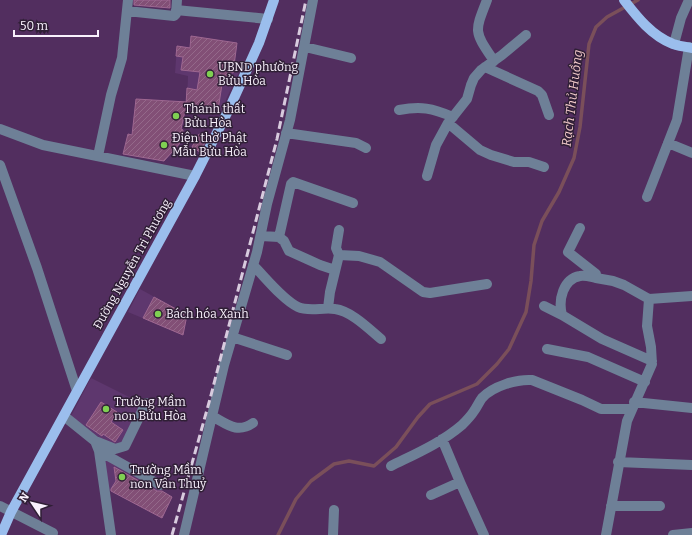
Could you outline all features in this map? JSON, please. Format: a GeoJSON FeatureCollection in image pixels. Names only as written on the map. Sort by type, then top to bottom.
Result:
{"type":"FeatureCollection","features":[{"type":"Feature","properties":{"kind":"main road","name":"Đường Nguyễn Tri Phương"},"geometry":{"type":"LineString","coordinates":[[1,535],[11,512],[195,176],[260,43],[274,0]]}},
{"type":"Feature","properties":{"kind":"main road"},"geometry":{"type":"LineString","coordinates":[[624,0],[640,20],[663,39],[674,44],[691,48]]}},
{"type":"Feature","properties":{"kind":"street"},"geometry":{"type":"LineString","coordinates":[[98,156],[122,58],[128,0]]}},
{"type":"Feature","properties":{"kind":"street"},"geometry":{"type":"LineString","coordinates":[[184,535],[232,337],[261,236],[267,204],[286,133],[314,0]]}},
{"type":"Feature","properties":{"kind":"street"},"geometry":{"type":"LineString","coordinates":[[487,0],[477,28],[480,40],[494,60]]}},
{"type":"Feature","properties":{"kind":"street"},"geometry":{"type":"LineString","coordinates":[[674,44],[681,18],[689,0]]}},
{"type":"Feature","properties":{"kind":"street"},"geometry":{"type":"LineString","coordinates":[[127,10],[174,16],[176,14],[176,5],[268,19]]}},
{"type":"Feature","properties":{"kind":"street"},"geometry":{"type":"LineString","coordinates":[[427,176],[436,145],[450,120],[467,99],[474,78],[481,70],[526,35]]}},
{"type":"Feature","properties":{"kind":"street"},"geometry":{"type":"LineString","coordinates":[[305,47],[351,58]]}},
{"type":"Feature","properties":{"kind":"street"},"geometry":{"type":"LineString","coordinates":[[647,197],[677,120],[691,48]]}},
{"type":"Feature","properties":{"kind":"street"},"geometry":{"type":"LineString","coordinates":[[485,67],[538,91],[542,95],[548,115]]}},
{"type":"Feature","properties":{"kind":"street"},"geometry":{"type":"LineString","coordinates":[[399,110],[411,107],[434,109],[450,120],[480,150],[514,162],[529,162],[544,167]]}},
{"type":"Feature","properties":{"kind":"street"},"geometry":{"type":"LineString","coordinates":[[0,129],[43,145],[195,176]]}},
{"type":"Feature","properties":{"kind":"street"},"geometry":{"type":"LineString","coordinates":[[286,133],[356,142],[366,148]]}},
{"type":"Feature","properties":{"kind":"street"},"geometry":{"type":"LineString","coordinates":[[668,143],[692,153]]}},
{"type":"Feature","properties":{"kind":"street"},"geometry":{"type":"LineString","coordinates":[[0,166],[37,268],[77,391]]}},
{"type":"Feature","properties":{"kind":"street"},"geometry":{"type":"LineString","coordinates":[[279,237],[291,184],[293,182],[353,203]]}},
{"type":"Feature","properties":{"kind":"street"},"geometry":{"type":"LineString","coordinates":[[580,228],[568,252],[596,274],[596,278]]}},
{"type":"Feature","properties":{"kind":"street"},"geometry":{"type":"LineString","coordinates":[[328,308],[330,292],[339,255],[336,244],[339,230]]}},
{"type":"Feature","properties":{"kind":"street"},"geometry":{"type":"LineString","coordinates":[[261,236],[279,237],[289,251],[335,270]]}},
{"type":"Feature","properties":{"kind":"street"},"geometry":{"type":"LineString","coordinates":[[339,255],[359,256],[380,262],[423,292],[427,293],[487,284]]}},
{"type":"Feature","properties":{"kind":"street"},"geometry":{"type":"LineString","coordinates":[[253,265],[297,307],[310,309],[337,309],[356,318],[381,339]]}},
{"type":"Feature","properties":{"kind":"street"},"geometry":{"type":"LineString","coordinates":[[562,315],[560,301],[565,288],[569,281],[579,276],[612,281],[624,285],[649,299],[692,296]]}},
{"type":"Feature","properties":{"kind":"street"},"geometry":{"type":"LineString","coordinates":[[606,535],[618,462],[627,420],[632,405],[645,382],[652,361],[647,326],[649,299]]}},
{"type":"Feature","properties":{"kind":"street"},"geometry":{"type":"LineString","coordinates":[[544,306],[602,339],[652,361]]}},
{"type":"Feature","properties":{"kind":"street"},"geometry":{"type":"LineString","coordinates":[[232,337],[287,355]]}},
{"type":"Feature","properties":{"kind":"street"},"geometry":{"type":"LineString","coordinates":[[547,349],[588,356],[645,382]]}},
{"type":"Feature","properties":{"kind":"street"},"geometry":{"type":"LineString","coordinates":[[391,466],[437,443],[462,425],[474,411],[482,398],[491,391],[513,382],[532,380],[601,409],[632,405],[692,408]]}},
{"type":"Feature","properties":{"kind":"street"},"geometry":{"type":"LineString","coordinates":[[97,446],[115,449],[125,446],[146,403]]}},
{"type":"Feature","properties":{"kind":"street"},"geometry":{"type":"LineString","coordinates":[[64,416],[97,446],[160,485]]}},
{"type":"Feature","properties":{"kind":"street"},"geometry":{"type":"LineString","coordinates":[[212,416],[235,428],[247,427],[253,423]]}},
{"type":"Feature","properties":{"kind":"street"},"geometry":{"type":"LineString","coordinates":[[442,439],[484,535]]}},
{"type":"Feature","properties":{"kind":"street"},"geometry":{"type":"LineString","coordinates":[[97,446],[111,535]]}},
{"type":"Feature","properties":{"kind":"street"},"geometry":{"type":"LineString","coordinates":[[618,462],[692,465]]}},
{"type":"Feature","properties":{"kind":"street"},"geometry":{"type":"LineString","coordinates":[[431,495],[460,482]]}},
{"type":"Feature","properties":{"kind":"street"},"geometry":{"type":"LineString","coordinates":[[0,506],[53,533]]}},
{"type":"Feature","properties":{"kind":"street"},"geometry":{"type":"LineString","coordinates":[[611,506],[660,506]]}},
{"type":"Feature","properties":{"kind":"street"},"geometry":{"type":"LineString","coordinates":[[332,535],[334,510]]}},
{"type":"Feature","properties":{"kind":"street"},"geometry":{"type":"LineString","coordinates":[[673,535],[692,532]]}},
{"type":"Feature","properties":{"kind":"shaded area","name":"UBND phường Bửu Hòa"},"geometry":{"type":"Polygon","coordinates":[[[191,36],[237,43],[233,69],[239,72],[221,110],[192,106],[187,102],[188,76],[175,73],[177,46],[190,47],[191,36]]]}},
{"type":"Feature","properties":{"kind":"shaded area","name":"Bách hóa Xanh"},"geometry":{"type":"Polygon","coordinates":[[[140,289],[187,315],[183,335],[128,312],[140,289]]]}},
{"type":"Feature","properties":{"kind":"shaded area","name":"Trường Mầm non Bửu Hòa"},"geometry":{"type":"Polygon","coordinates":[[[91,378],[141,403],[122,443],[116,445],[99,438],[71,416],[91,378]]]}},
{"type":"Feature","properties":{"kind":"shaded area","name":"Trường Mầm non Vân Thuỷ"},"geometry":{"type":"Polygon","coordinates":[[[104,458],[172,497],[162,518],[109,490],[104,458]]]}},
{"type":"Feature","properties":{"kind":"building"},"geometry":{"type":"Polygon","coordinates":[[[134,0],[170,0],[170,8],[134,5],[134,0]]]}},
{"type":"Feature","properties":{"kind":"building","name":"UBND phường Bửu Hòa"},"geometry":{"type":"Polygon","coordinates":[[[191,36],[237,43],[233,73],[230,72],[229,79],[223,78],[218,110],[186,105],[187,88],[197,90],[200,72],[181,70],[183,57],[176,56],[177,46],[190,48],[191,36]]]}},
{"type":"Feature","properties":{"kind":"building"},"geometry":{"type":"Polygon","coordinates":[[[136,99],[187,102],[181,129],[183,130],[181,142],[164,161],[123,154],[128,134],[132,135],[136,99]]]}},
{"type":"Feature","properties":{"kind":"building"},"geometry":{"type":"Polygon","coordinates":[[[199,134],[207,139],[200,152],[192,147],[199,134]]]}},
{"type":"Feature","properties":{"kind":"building","name":"Bách hóa Xanh"},"geometry":{"type":"Polygon","coordinates":[[[154,297],[187,315],[183,335],[143,318],[154,297]]]}},
{"type":"Feature","properties":{"kind":"building"},"geometry":{"type":"Polygon","coordinates":[[[101,402],[117,412],[111,422],[123,430],[115,442],[103,434],[102,436],[86,425],[101,402]]]}},
{"type":"Feature","properties":{"kind":"building","name":"Trường Mầm non Vân Thuỷ"},"geometry":{"type":"Polygon","coordinates":[[[114,467],[157,491],[162,491],[172,497],[162,518],[111,491],[116,481],[114,467]]]}},
{"type":"Feature","properties":{"kind":"waterway","name":"Rạch Thủ Huồng"},"geometry":{"type":"LineString","coordinates":[[278,535],[296,499],[311,481],[334,464],[349,461],[374,466],[396,447],[418,417],[430,404],[477,384],[497,364],[509,349],[526,312],[531,281],[534,245],[542,221],[559,192],[574,158],[580,127],[589,44],[596,27],[607,17],[638,0]]}},
{"type":"Feature","properties":{"kind":"railway"},"geometry":{"type":"LineString","coordinates":[[172,535],[210,399],[277,139],[306,0]]}},
{"type":"Feature","properties":{"kind":"place","name":"UBND phường Bửu Hòa"},"geometry":{"type":"Point","coordinates":[210,74]}},
{"type":"Feature","properties":{"kind":"place","name":"Thánh thất Bửu Hòa"},"geometry":{"type":"Point","coordinates":[176,116]}},
{"type":"Feature","properties":{"kind":"place","name":"Điện thờ Phật Mẫu Bửu Hòa"},"geometry":{"type":"Point","coordinates":[164,145]}},
{"type":"Feature","properties":{"kind":"place","name":"Bách hóa Xanh"},"geometry":{"type":"Point","coordinates":[158,314]}},
{"type":"Feature","properties":{"kind":"place","name":"Trường Mầm non Bửu Hòa"},"geometry":{"type":"Point","coordinates":[106,409]}},
{"type":"Feature","properties":{"kind":"place","name":"Trường Mầm non Vân Thuỷ"},"geometry":{"type":"Point","coordinates":[122,477]}}]}
